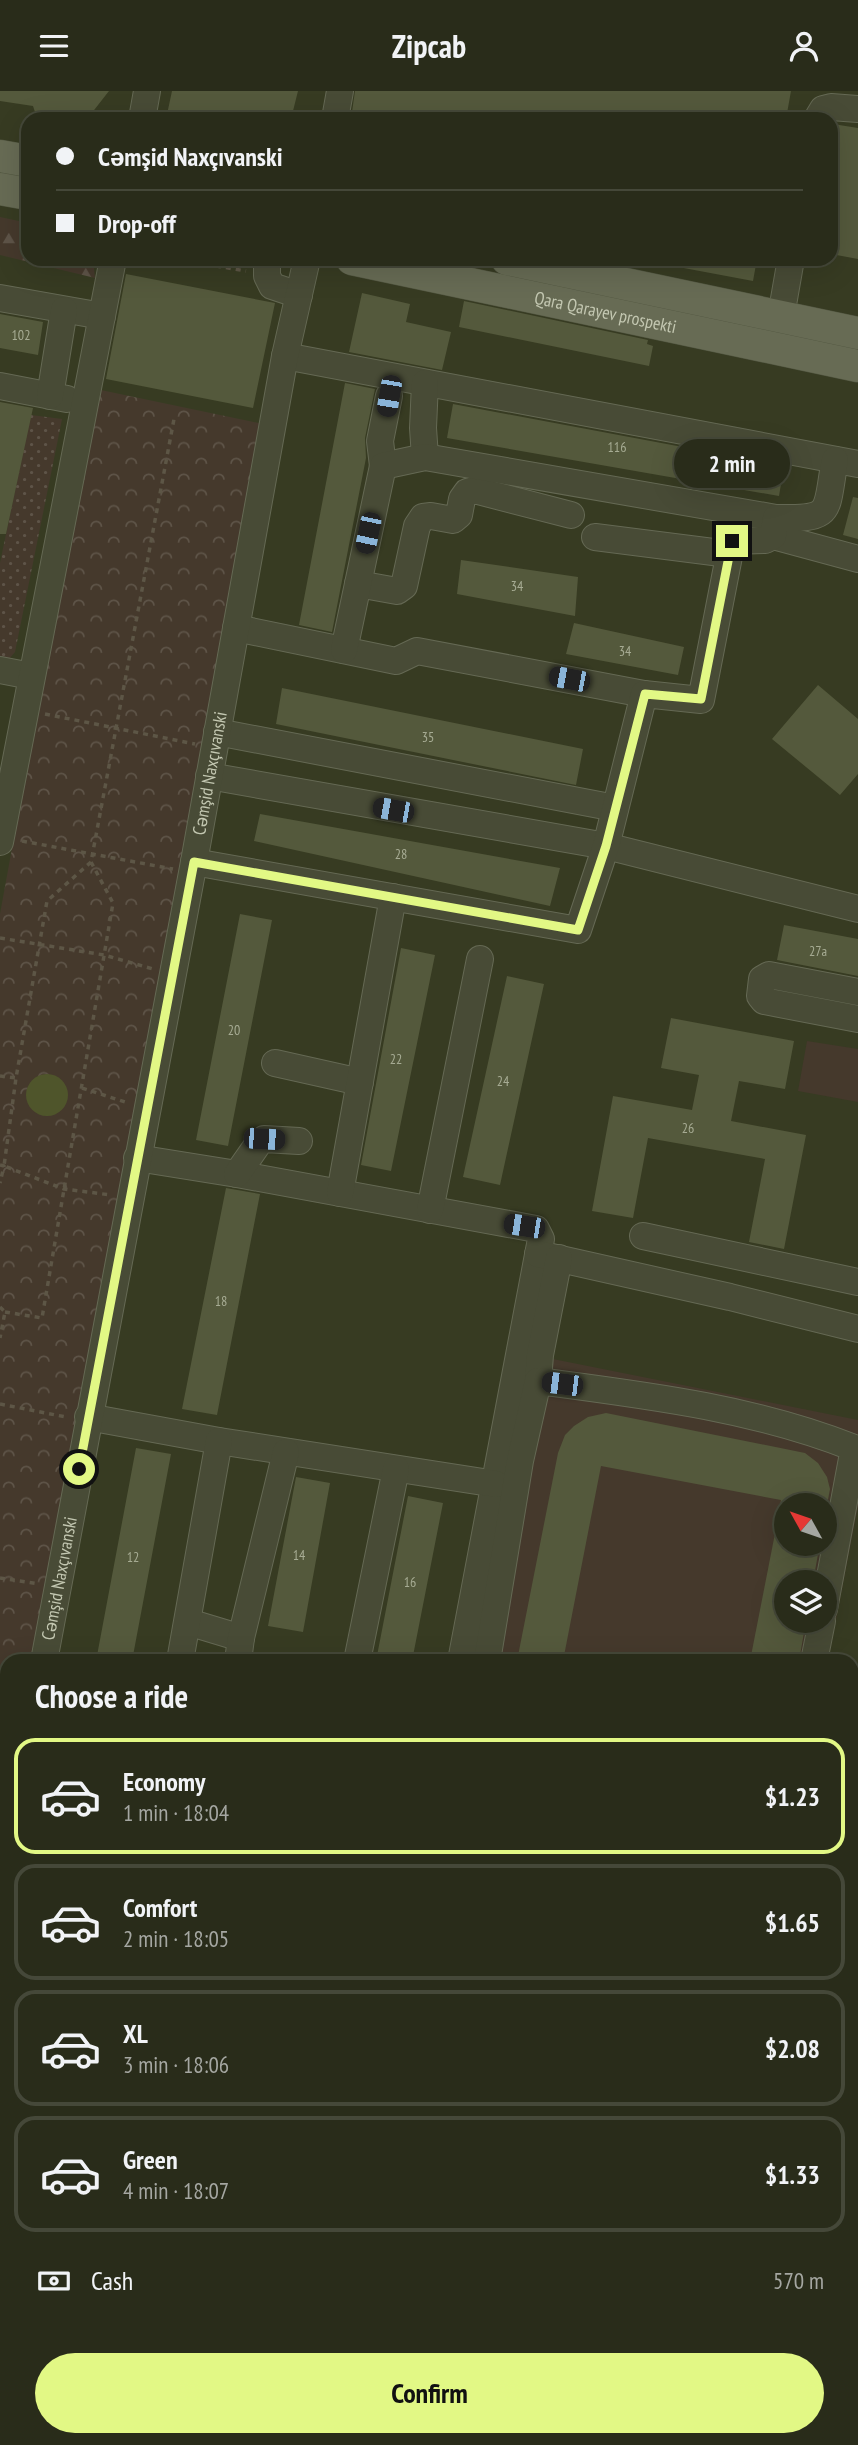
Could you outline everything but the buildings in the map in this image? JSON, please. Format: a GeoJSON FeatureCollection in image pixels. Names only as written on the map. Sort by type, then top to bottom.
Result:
{"type":"FeatureCollection","features":[{"type":"Feature","properties":{"kind":"main road"},"geometry":{"type":"LineString","coordinates":[[0,156],[21,160]]}},
{"type":"Feature","properties":{"kind":"main road"},"geometry":{"type":"LineString","coordinates":[[0,189],[21,193]]}},
{"type":"Feature","properties":{"kind":"main road","name":"Qara Qarayev prospekti"},"geometry":{"type":"LineString","coordinates":[[385,266],[858,366]]}},
{"type":"Feature","properties":{"kind":"main road","name":"Qara Qarayev prospekti"},"geometry":{"type":"LineString","coordinates":[[540,266],[858,333]]}},
{"type":"Feature","properties":{"kind":"street"},"geometry":{"type":"LineString","coordinates":[[143,112],[147,91]]}},
{"type":"Feature","properties":{"kind":"street"},"geometry":{"type":"LineString","coordinates":[[336,112],[340,91]]}},
{"type":"Feature","properties":{"kind":"street"},"geometry":{"type":"LineString","coordinates":[[821,112],[831,107],[858,109]]}},
{"type":"Feature","properties":{"kind":"street"},"geometry":{"type":"LineString","coordinates":[[0,840],[112,266]]}},
{"type":"Feature","properties":{"kind":"street"},"geometry":{"type":"LineString","coordinates":[[258,266],[272,286],[299,295]]}},
{"type":"Feature","properties":{"kind":"street","name":"Cəmşid Naxçıvanski"},"geometry":{"type":"LineString","coordinates":[[45,1654],[193,867],[285,356],[305,266]]}},
{"type":"Feature","properties":{"kind":"street"},"geometry":{"type":"LineString","coordinates":[[781,316],[790,266]]}},
{"type":"Feature","properties":{"kind":"street"},"geometry":{"type":"LineString","coordinates":[[0,298],[102,316]]}},
{"type":"Feature","properties":{"kind":"street"},"geometry":{"type":"LineString","coordinates":[[50,396],[64,310]]}},
{"type":"Feature","properties":{"kind":"street"},"geometry":{"type":"LineString","coordinates":[[236,628],[396,661],[417,650],[645,694],[701,699],[732,541],[765,540],[775,527],[820,516],[846,462],[285,356]]}},
{"type":"Feature","properties":{"kind":"street"},"geometry":{"type":"LineString","coordinates":[[425,383],[425,457]]}},
{"type":"Feature","properties":{"kind":"street"},"geometry":{"type":"LineString","coordinates":[[0,386],[85,403]]}},
{"type":"Feature","properties":{"kind":"street"},"geometry":{"type":"LineString","coordinates":[[344,650],[383,466],[380,441],[389,396]]}},
{"type":"Feature","properties":{"kind":"street"},"geometry":{"type":"LineString","coordinates":[[383,466],[425,457],[775,527],[858,559]]}},
{"type":"Feature","properties":{"kind":"street"},"geometry":{"type":"LineString","coordinates":[[358,584],[397,591],[404,586],[417,526],[423,517],[453,520],[459,515],[467,492],[474,490],[571,515]]}},
{"type":"Feature","properties":{"kind":"street"},"geometry":{"type":"LineString","coordinates":[[595,537],[729,554]]}},
{"type":"Feature","properties":{"kind":"street"},"geometry":{"type":"LineString","coordinates":[[0,670],[32,676]]}},
{"type":"Feature","properties":{"kind":"street"},"geometry":{"type":"LineString","coordinates":[[193,867],[393,897],[578,930],[606,846],[645,694]]}},
{"type":"Feature","properties":{"kind":"street"},"geometry":{"type":"LineString","coordinates":[[216,740],[615,808]]}},
{"type":"Feature","properties":{"kind":"street"},"geometry":{"type":"LineString","coordinates":[[209,776],[606,846],[858,909]]}},
{"type":"Feature","properties":{"kind":"street"},"geometry":{"type":"LineString","coordinates":[[341,1192],[393,897]]}},
{"type":"Feature","properties":{"kind":"street"},"geometry":{"type":"LineString","coordinates":[[430,1210],[480,959]]}},
{"type":"Feature","properties":{"kind":"street"},"geometry":{"type":"LineString","coordinates":[[858,992],[769,975],[762,979],[760,996],[764,1001],[858,1019]]}},
{"type":"Feature","properties":{"kind":"street"},"geometry":{"type":"LineString","coordinates":[[275,1063],[360,1082]]}},
{"type":"Feature","properties":{"kind":"street"},"geometry":{"type":"LineString","coordinates":[[237,1174],[264,1139],[299,1141]]}},
{"type":"Feature","properties":{"kind":"street"},"geometry":{"type":"LineString","coordinates":[[137,1158],[341,1192],[536,1229],[548,1256],[538,1381],[520,1461],[488,1654]]}},
{"type":"Feature","properties":{"kind":"street"},"geometry":{"type":"LineString","coordinates":[[643,1236],[858,1282]]}},
{"type":"Feature","properties":{"kind":"street"},"geometry":{"type":"LineString","coordinates":[[548,1256],[858,1329]]}},
{"type":"Feature","properties":{"kind":"street"},"geometry":{"type":"LineString","coordinates":[[462,1654],[496,1484],[548,1256]]}},
{"type":"Feature","properties":{"kind":"street"},"geometry":{"type":"LineString","coordinates":[[538,1381],[709,1407],[856,1441],[831,1570]]}},
{"type":"Feature","properties":{"kind":"street"},"geometry":{"type":"LineString","coordinates":[[88,1419],[496,1484]]}},
{"type":"Feature","properties":{"kind":"street"},"geometry":{"type":"LineString","coordinates":[[181,1654],[219,1441]]}},
{"type":"Feature","properties":{"kind":"street"},"geometry":{"type":"LineString","coordinates":[[188,1622],[239,1650],[286,1452]]}},
{"type":"Feature","properties":{"kind":"street"},"geometry":{"type":"LineString","coordinates":[[358,1654],[396,1469]]}},
{"type":"Feature","properties":{"kind":"street"},"geometry":{"type":"LineString","coordinates":[[815,1654],[820,1633]]}},
{"type":"Feature","properties":{"kind":"path"},"geometry":{"type":"LineString","coordinates":[[0,1183],[47,901],[91,862],[174,419]]}},
{"type":"Feature","properties":{"kind":"path"},"geometry":{"type":"LineString","coordinates":[[25,710],[116,729],[216,740]]}},
{"type":"Feature","properties":{"kind":"path"},"geometry":{"type":"LineString","coordinates":[[0,840],[193,867]]}},
{"type":"Feature","properties":{"kind":"path"},"geometry":{"type":"LineString","coordinates":[[0,1307],[5,1312],[42,1318],[113,903],[91,862]]}},
{"type":"Feature","properties":{"kind":"path"},"geometry":{"type":"LineString","coordinates":[[0,938],[104,955],[172,975]]}},
{"type":"Feature","properties":{"kind":"path"},"geometry":{"type":"LineString","coordinates":[[0,1076],[16,1078]]}},
{"type":"Feature","properties":{"kind":"path"},"geometry":{"type":"LineString","coordinates":[[81,1087],[146,1110]]}},
{"type":"Feature","properties":{"kind":"path"},"geometry":{"type":"LineString","coordinates":[[2,1165],[64,1189],[130,1197]]}},
{"type":"Feature","properties":{"kind":"path"},"geometry":{"type":"LineString","coordinates":[[0,1338],[5,1312]]}},
{"type":"Feature","properties":{"kind":"path"},"geometry":{"type":"LineString","coordinates":[[0,1403],[88,1419]]}},
{"type":"Feature","properties":{"kind":"path"},"geometry":{"type":"LineString","coordinates":[[0,1578],[58,1587]]}},
{"type":"Feature","properties":{"kind":"green space"},"geometry":{"type":"Polygon","coordinates":[[[0,217],[21,222],[21,260],[0,255],[0,217]]]}},
{"type":"Feature","properties":{"kind":"green space"},"geometry":{"type":"Polygon","coordinates":[[[45,266],[94,266],[95,278],[45,266]]]}},
{"type":"Feature","properties":{"kind":"green space"},"geometry":{"type":"Polygon","coordinates":[[[96,389],[263,424],[33,1654],[0,1654],[0,914],[96,389]]]}},
{"type":"Feature","properties":{"kind":"green space"},"geometry":{"type":"Polygon","coordinates":[[[31,415],[62,419],[15,652],[8,660],[0,658],[0,563],[31,415]]]}},
{"type":"Feature","properties":{"kind":"green space"},"geometry":{"type":"Polygon","coordinates":[[[807,1041],[858,1049],[858,1102],[798,1091],[807,1041]]]}},
{"type":"Feature","properties":{"kind":"green space"},"geometry":{"type":"Polygon","coordinates":[[[528,1354],[858,1420],[858,1506],[837,1614],[837,1570],[774,1570],[774,1633],[833,1633],[829,1654],[472,1654],[528,1354]]]}},
{"type":"Feature","properties":{"kind":"shaded area"},"geometry":{"type":"Polygon","coordinates":[[[47,1074],[62,1080],[68,1095],[62,1110],[47,1116],[32,1110],[26,1095],[32,1080],[47,1074]]]}},
{"type":"Feature","properties":{"kind":"route"},"geometry":{"type":"LineString","coordinates":[[79,1469],[194,862],[578,930],[606,846],[645,694],[701,699],[732,541]]}}]}
